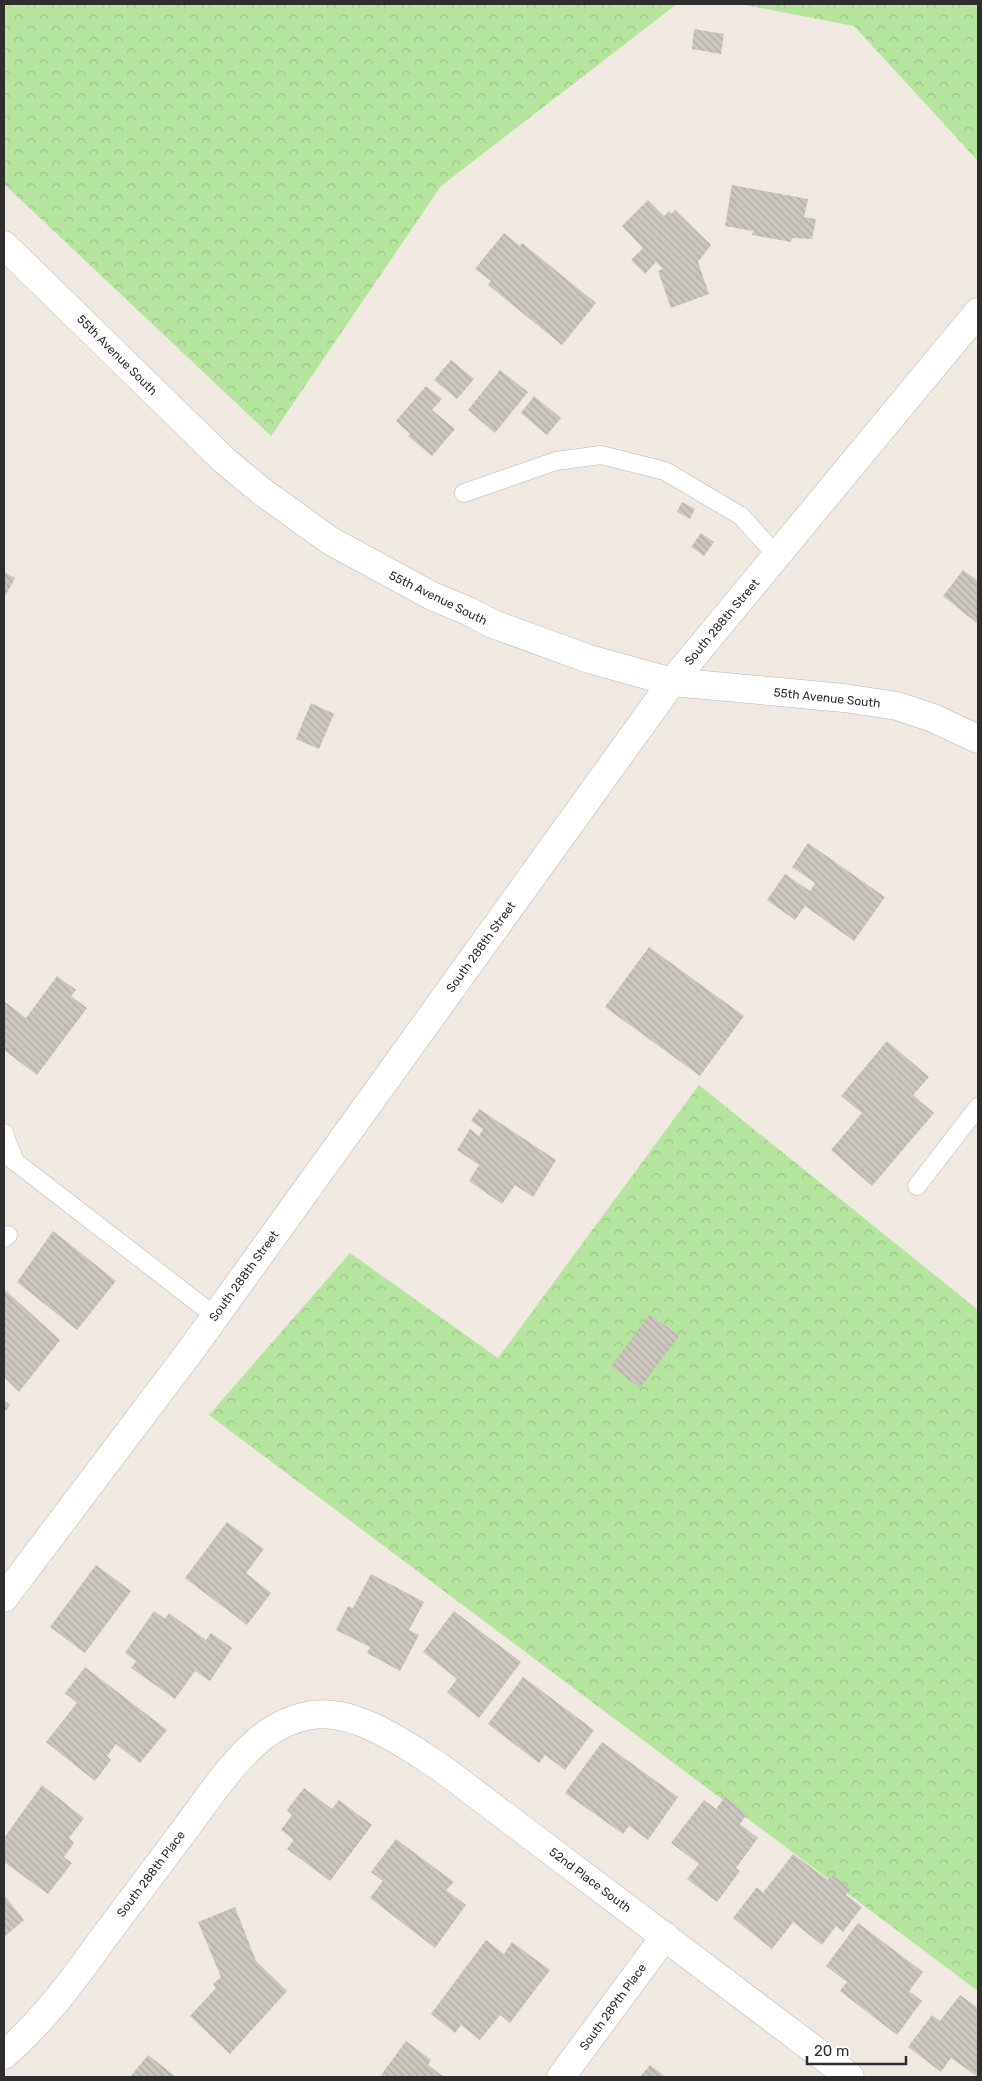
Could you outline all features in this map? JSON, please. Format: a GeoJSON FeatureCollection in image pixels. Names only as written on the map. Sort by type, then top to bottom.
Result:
{"type":"FeatureCollection","features":[{"type":"Feature","properties":{"kind":"street","name":"55th Avenue South"},"geometry":{"type":"LineString","coordinates":[[4,244],[219,455],[260,490],[329,540],[397,578],[492,624],[589,659],[672,682],[844,698],[888,705],[933,718],[978,739]]}},
{"type":"Feature","properties":{"kind":"street","name":"South 288th Street"},"geometry":{"type":"LineString","coordinates":[[4,1598],[216,1316],[672,682],[978,312]]}},
{"type":"Feature","properties":{"kind":"street","name":"52nd Place South"},"geometry":{"type":"LineString","coordinates":[[314,1715],[336,1716],[363,1723],[415,1752],[453,1777],[850,2077]]}},
{"type":"Feature","properties":{"kind":"street","name":"South 288th Place"},"geometry":{"type":"LineString","coordinates":[[4,2055],[33,2029],[61,1996],[217,1786],[239,1760],[263,1737],[279,1726],[314,1715]]}},
{"type":"Feature","properties":{"kind":"street","name":"South 289th Place"},"geometry":{"type":"LineString","coordinates":[[561,2077],[665,1936]]}},
{"type":"Feature","properties":{"kind":"lane"},"geometry":{"type":"LineString","coordinates":[[464,493],[556,461],[601,455],[665,471],[741,516],[777,556]]}},
{"type":"Feature","properties":{"kind":"lane"},"geometry":{"type":"LineString","coordinates":[[918,1186],[978,1107]]}},
{"type":"Feature","properties":{"kind":"lane"},"geometry":{"type":"LineString","coordinates":[[4,1133],[9,1157],[216,1316]]}},
{"type":"Feature","properties":{"kind":"green space"},"geometry":{"type":"Polygon","coordinates":[[[4,4],[677,4],[441,186],[271,436],[4,184],[4,4]]]}},
{"type":"Feature","properties":{"kind":"green space"},"geometry":{"type":"Polygon","coordinates":[[[740,4],[978,4],[978,161],[854,26],[740,4]]]}},
{"type":"Feature","properties":{"kind":"green space"},"geometry":{"type":"Polygon","coordinates":[[[699,1085],[978,1310],[978,1991],[209,1415],[350,1253],[498,1358],[699,1085]]]}},
{"type":"Feature","properties":{"kind":"building"},"geometry":{"type":"Polygon","coordinates":[[[694,29],[724,34],[721,54],[692,49],[694,29]]]}},
{"type":"Feature","properties":{"kind":"building"},"geometry":{"type":"Polygon","coordinates":[[[732,185],[808,199],[804,217],[816,219],[812,239],[792,238],[791,242],[752,235],[753,231],[725,226],[732,185]]]}},
{"type":"Feature","properties":{"kind":"building"},"geometry":{"type":"Polygon","coordinates":[[[648,200],[664,216],[669,211],[671,214],[675,210],[711,245],[698,262],[709,294],[671,308],[658,271],[663,269],[656,262],[645,274],[631,260],[643,248],[622,226],[648,200]]]}},
{"type":"Feature","properties":{"kind":"building"},"geometry":{"type":"Polygon","coordinates":[[[504,233],[520,246],[522,243],[596,303],[562,345],[488,285],[491,281],[475,269],[504,233]]]}},
{"type":"Feature","properties":{"kind":"building"},"geometry":{"type":"Polygon","coordinates":[[[451,360],[474,379],[457,399],[434,380],[451,360]]]}},
{"type":"Feature","properties":{"kind":"building"},"geometry":{"type":"Polygon","coordinates":[[[500,370],[528,392],[495,433],[468,410],[500,370]]]}},
{"type":"Feature","properties":{"kind":"building"},"geometry":{"type":"Polygon","coordinates":[[[426,386],[442,399],[432,410],[455,429],[432,456],[408,436],[410,434],[396,421],[426,386]]]}},
{"type":"Feature","properties":{"kind":"building"},"geometry":{"type":"Polygon","coordinates":[[[534,396],[561,418],[547,435],[521,413],[534,396]]]}},
{"type":"Feature","properties":{"kind":"building"},"geometry":{"type":"Polygon","coordinates":[[[682,502],[695,509],[690,519],[677,512],[682,502]]]}},
{"type":"Feature","properties":{"kind":"building"},"geometry":{"type":"Polygon","coordinates":[[[701,533],[714,542],[704,556],[691,547],[701,533]]]}},
{"type":"Feature","properties":{"kind":"building"},"geometry":{"type":"Polygon","coordinates":[[[963,570],[978,581],[978,624],[943,596],[963,570]]]}},
{"type":"Feature","properties":{"kind":"building"},"geometry":{"type":"Polygon","coordinates":[[[4,572],[15,578],[4,598],[4,572]]]}},
{"type":"Feature","properties":{"kind":"building"},"geometry":{"type":"Polygon","coordinates":[[[311,703],[334,714],[319,749],[296,739],[311,703]]]}},
{"type":"Feature","properties":{"kind":"building"},"geometry":{"type":"Polygon","coordinates":[[[808,843],[885,897],[854,941],[805,906],[795,920],[767,900],[785,874],[810,891],[815,883],[792,867],[808,843]]]}},
{"type":"Feature","properties":{"kind":"building"},"geometry":{"type":"Polygon","coordinates":[[[649,947],[744,1016],[700,1076],[605,1007],[649,947]]]}},
{"type":"Feature","properties":{"kind":"building"},"geometry":{"type":"Polygon","coordinates":[[[57,976],[76,990],[71,996],[87,1008],[37,1075],[4,1050],[4,1001],[26,1018],[57,976]]]}},
{"type":"Feature","properties":{"kind":"building"},"geometry":{"type":"Polygon","coordinates":[[[887,1041],[929,1077],[913,1095],[934,1113],[872,1186],[831,1150],[862,1113],[841,1096],[887,1041]]]}},
{"type":"Feature","properties":{"kind":"building"},"geometry":{"type":"Polygon","coordinates":[[[479,1109],[556,1160],[533,1197],[515,1185],[502,1204],[469,1181],[479,1165],[457,1150],[470,1129],[479,1136],[483,1129],[471,1121],[479,1109]]]}},
{"type":"Feature","properties":{"kind":"building"},"geometry":{"type":"Polygon","coordinates":[[[53,1231],[116,1281],[77,1330],[17,1282],[53,1231]]]}},
{"type":"Feature","properties":{"kind":"building"},"geometry":{"type":"Polygon","coordinates":[[[4,1289],[60,1340],[19,1392],[4,1377],[4,1289]]]}},
{"type":"Feature","properties":{"kind":"building"},"geometry":{"type":"Polygon","coordinates":[[[650,1314],[679,1336],[640,1388],[611,1366],[650,1314]]]}},
{"type":"Feature","properties":{"kind":"building"},"geometry":{"type":"Polygon","coordinates":[[[4,1400],[10,1405],[4,1413],[4,1400]]]}},
{"type":"Feature","properties":{"kind":"building"},"geometry":{"type":"Polygon","coordinates":[[[227,1522],[264,1549],[246,1573],[271,1593],[247,1625],[185,1578],[227,1522]]]}},
{"type":"Feature","properties":{"kind":"building"},"geometry":{"type":"Polygon","coordinates":[[[96,1565],[131,1591],[85,1653],[50,1627],[96,1565]]]}},
{"type":"Feature","properties":{"kind":"building"},"geometry":{"type":"Polygon","coordinates":[[[371,1574],[424,1602],[409,1630],[419,1635],[400,1671],[367,1653],[370,1647],[336,1630],[348,1606],[353,1608],[371,1574]]]}},
{"type":"Feature","properties":{"kind":"building"},"geometry":{"type":"Polygon","coordinates":[[[154,1611],[165,1619],[169,1613],[206,1640],[211,1633],[232,1648],[210,1681],[195,1671],[175,1699],[131,1668],[136,1661],[125,1653],[154,1611]]]}},
{"type":"Feature","properties":{"kind":"building"},"geometry":{"type":"Polygon","coordinates":[[[454,1611],[521,1662],[479,1718],[447,1692],[457,1679],[423,1652],[454,1611]]]}},
{"type":"Feature","properties":{"kind":"building"},"geometry":{"type":"Polygon","coordinates":[[[85,1667],[167,1730],[140,1763],[116,1744],[107,1756],[111,1760],[95,1781],[46,1742],[77,1703],[65,1693],[85,1667]]]}},
{"type":"Feature","properties":{"kind":"building"},"geometry":{"type":"Polygon","coordinates":[[[523,1677],[594,1730],[565,1770],[545,1755],[539,1763],[488,1724],[523,1677]]]}},
{"type":"Feature","properties":{"kind":"building"},"geometry":{"type":"Polygon","coordinates":[[[602,1742],[678,1797],[648,1840],[629,1826],[623,1834],[565,1793],[602,1742]]]}},
{"type":"Feature","properties":{"kind":"building"},"geometry":{"type":"Polygon","coordinates":[[[42,1785],[84,1818],[69,1838],[74,1843],[64,1857],[72,1863],[48,1894],[4,1862],[4,1838],[42,1785]]]}},
{"type":"Feature","properties":{"kind":"building"},"geometry":{"type":"Polygon","coordinates":[[[304,1788],[332,1809],[339,1800],[372,1825],[330,1881],[287,1849],[294,1840],[281,1830],[292,1815],[287,1810],[304,1788]]]}},
{"type":"Feature","properties":{"kind":"building"},"geometry":{"type":"Polygon","coordinates":[[[725,1797],[747,1814],[740,1824],[758,1838],[736,1868],[740,1871],[717,1902],[687,1879],[699,1864],[671,1843],[704,1800],[716,1809],[725,1797]]]}},
{"type":"Feature","properties":{"kind":"building"},"geometry":{"type":"Polygon","coordinates":[[[396,1839],[454,1882],[446,1890],[466,1905],[435,1948],[370,1898],[383,1881],[371,1872],[396,1839]]]}},
{"type":"Feature","properties":{"kind":"building"},"geometry":{"type":"Polygon","coordinates":[[[793,1854],[828,1880],[832,1875],[851,1889],[846,1895],[862,1907],[843,1932],[836,1926],[822,1945],[793,1922],[772,1949],[733,1918],[757,1887],[763,1893],[793,1854]]]}},
{"type":"Feature","properties":{"kind":"building"},"geometry":{"type":"Polygon","coordinates":[[[4,1895],[24,1920],[4,1937],[4,1895]]]}},
{"type":"Feature","properties":{"kind":"building"},"geometry":{"type":"Polygon","coordinates":[[[235,1907],[256,1961],[287,1991],[230,2054],[190,2016],[216,1988],[213,1984],[221,1977],[198,1922],[235,1907]]]}},
{"type":"Feature","properties":{"kind":"building"},"geometry":{"type":"Polygon","coordinates":[[[858,1923],[923,1972],[909,1991],[922,2001],[897,2035],[840,1991],[847,1982],[826,1966],[858,1923]]]}},
{"type":"Feature","properties":{"kind":"building"},"geometry":{"type":"Polygon","coordinates":[[[486,1940],[504,1954],[512,1942],[550,1970],[510,2023],[500,2015],[480,2040],[461,2025],[455,2033],[431,2014],[486,1940]]]}},
{"type":"Feature","properties":{"kind":"building"},"geometry":{"type":"Polygon","coordinates":[[[960,1995],[978,2008],[978,2077],[951,2058],[941,2072],[908,2047],[932,2015],[940,2021],[960,1995]]]}},
{"type":"Feature","properties":{"kind":"building"},"geometry":{"type":"Polygon","coordinates":[[[406,2041],[431,2060],[428,2065],[444,2077],[383,2077],[381,2075],[406,2041]]]}},
{"type":"Feature","properties":{"kind":"building"},"geometry":{"type":"Polygon","coordinates":[[[148,2055],[176,2077],[130,2077],[148,2055]]]}},
{"type":"Feature","properties":{"kind":"building"},"geometry":{"type":"Polygon","coordinates":[[[650,2065],[666,2077],[640,2077],[650,2065]]]}}]}
